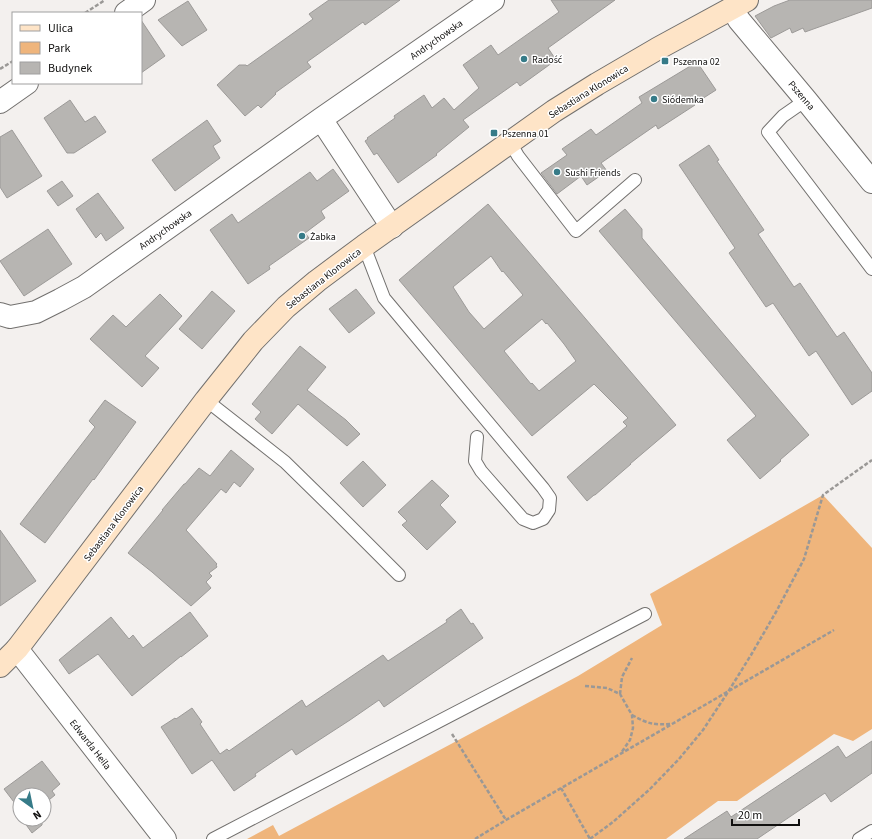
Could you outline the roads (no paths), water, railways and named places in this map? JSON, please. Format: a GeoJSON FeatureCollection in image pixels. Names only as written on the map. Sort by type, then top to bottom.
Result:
{"type":"FeatureCollection","features":[{"type":"Feature","properties":{"kind":"street","name":"Andrychowska"},"geometry":{"type":"LineString","coordinates":[[0,314],[10,317],[36,312],[84,287],[321,119],[493,0]]}},
{"type":"Feature","properties":{"kind":"street","name":"Pszenna"},"geometry":{"type":"LineString","coordinates":[[739,4],[739,20],[872,182]]}},
{"type":"Feature","properties":{"kind":"street","name":"Sebastiana Klonowica"},"geometry":{"type":"LineString","coordinates":[[0,666],[17,649],[253,340],[286,306],[364,246],[554,111],[657,49],[739,4]]}},
{"type":"Feature","properties":{"kind":"street"},"geometry":{"type":"LineString","coordinates":[[0,102],[26,84]]}},
{"type":"Feature","properties":{"kind":"street"},"geometry":{"type":"LineString","coordinates":[[321,119],[392,226]]}},
{"type":"Feature","properties":{"kind":"street","name":"Edwarda Heila"},"geometry":{"type":"LineString","coordinates":[[17,649],[164,839]]}},
{"type":"Feature","properties":{"kind":"lane"},"geometry":{"type":"LineString","coordinates":[[806,100],[783,116],[768,132],[872,269]]}},
{"type":"Feature","properties":{"kind":"lane"},"geometry":{"type":"LineString","coordinates":[[510,142],[518,156],[576,231],[635,180]]}},
{"type":"Feature","properties":{"kind":"lane"},"geometry":{"type":"LineString","coordinates":[[364,246],[384,298],[547,493],[550,498],[549,510],[543,518],[533,523],[523,519],[481,471],[475,461],[477,437]]}},
{"type":"Feature","properties":{"kind":"lane"},"geometry":{"type":"LineString","coordinates":[[206,400],[285,462],[399,575]]}},
{"type":"Feature","properties":{"kind":"lane"},"geometry":{"type":"LineString","coordinates":[[213,839],[645,614]]}},
{"type":"Feature","properties":{"kind":"lane"},"geometry":{"type":"LineString","coordinates":[[860,839],[872,831]]}},
{"type":"Feature","properties":{"kind":"place","name":"Radość"},"geometry":{"type":"Point","coordinates":[524,59]}},
{"type":"Feature","properties":{"kind":"place","name":"Pszenna 02"},"geometry":{"type":"Point","coordinates":[665,61]}},
{"type":"Feature","properties":{"kind":"place","name":"Siódemka"},"geometry":{"type":"Point","coordinates":[654,99]}},
{"type":"Feature","properties":{"kind":"place","name":"Pszenna 01"},"geometry":{"type":"Point","coordinates":[494,133]}},
{"type":"Feature","properties":{"kind":"place","name":"Sushi Friends"},"geometry":{"type":"Point","coordinates":[557,172]}},
{"type":"Feature","properties":{"kind":"place","name":"Żabka"},"geometry":{"type":"Point","coordinates":[302,236]}}]}
